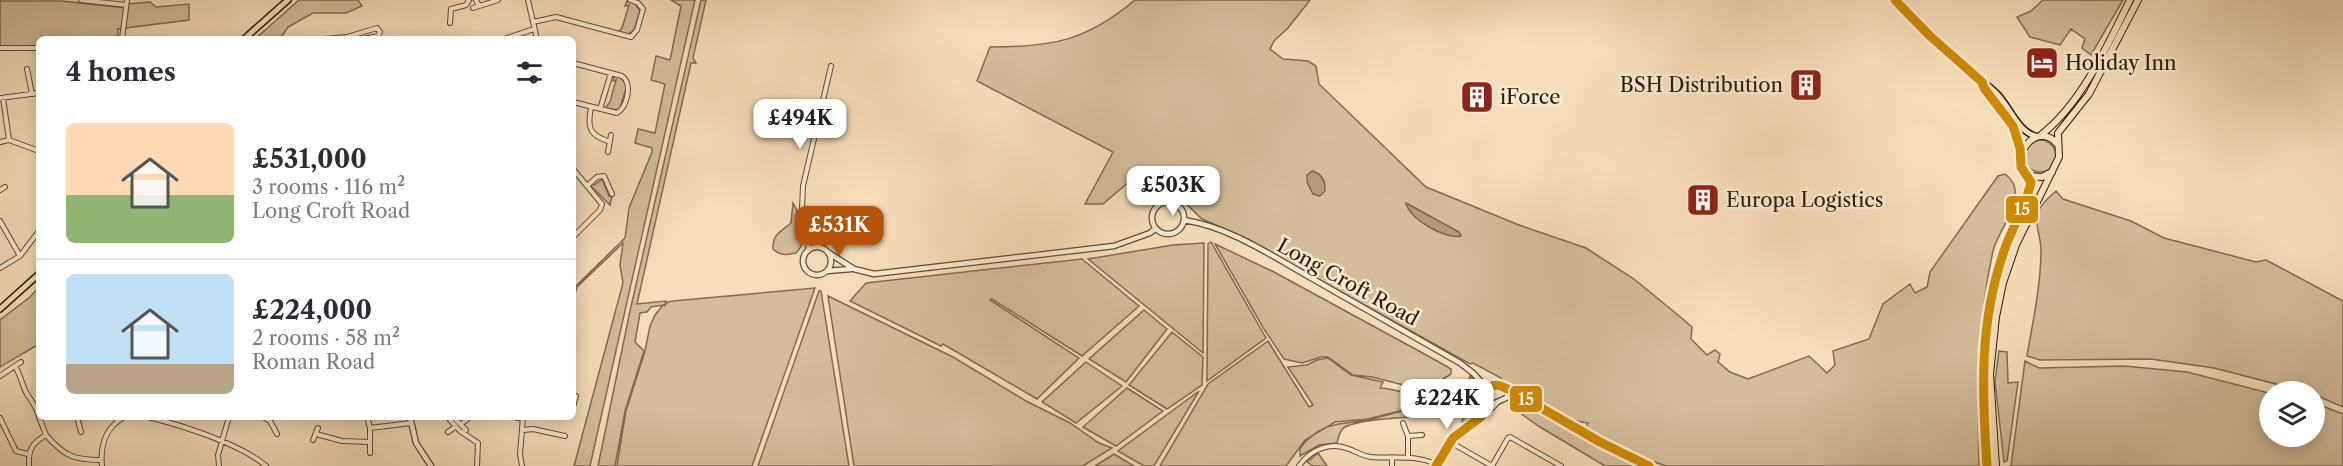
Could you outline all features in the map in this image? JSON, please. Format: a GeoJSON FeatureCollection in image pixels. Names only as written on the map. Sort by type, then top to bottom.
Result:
{"type":"FeatureCollection","features":[{"type":"Feature","properties":{"kind":"highway"},"geometry":{"type":"LineString","coordinates":[[1987,466],[1982,382],[1985,334],[1992,293],[2004,250],[2031,188],[2028,176],[2021,167],[2021,152],[2038,135],[2055,123],[2075,100],[2114,33],[2130,0]]}},
{"type":"Feature","properties":{"kind":"highway"},"geometry":{"type":"LineString","coordinates":[[1996,466],[1990,374],[1996,317],[2003,283],[2016,245],[2059,158],[2057,137],[2061,127],[2089,94],[2138,0]]}},
{"type":"Feature","properties":{"kind":"highway"},"geometry":{"type":"LineString","coordinates":[[2038,135],[2050,137],[2058,145]]}},
{"type":"Feature","properties":{"kind":"highway"},"geometry":{"type":"LineString","coordinates":[[2028,176],[2042,177],[2053,171]]}},
{"type":"Feature","properties":{"kind":"main road"},"geometry":{"type":"LineString","coordinates":[[247,36],[288,0]]}},
{"type":"Feature","properties":{"kind":"main road"},"geometry":{"type":"LineString","coordinates":[[1895,0],[1930,36],[1998,94],[2023,130],[2038,135]]}},
{"type":"Feature","properties":{"kind":"main road"},"geometry":{"type":"LineString","coordinates":[[1982,82],[2013,126],[2021,152]]}},
{"type":"Feature","properties":{"kind":"main road"},"geometry":{"type":"LineString","coordinates":[[0,309],[36,277]]}},
{"type":"Feature","properties":{"kind":"street"},"geometry":{"type":"LineString","coordinates":[[81,0],[126,3],[122,36]]}},
{"type":"Feature","properties":{"kind":"street"},"geometry":{"type":"LineString","coordinates":[[450,22],[451,9],[466,5],[469,0]]}},
{"type":"Feature","properties":{"kind":"street"},"geometry":{"type":"LineString","coordinates":[[476,0],[479,6]]}},
{"type":"Feature","properties":{"kind":"street"},"geometry":{"type":"LineString","coordinates":[[473,8],[498,0]]}},
{"type":"Feature","properties":{"kind":"street"},"geometry":{"type":"LineString","coordinates":[[528,0],[536,36]]}},
{"type":"Feature","properties":{"kind":"street"},"geometry":{"type":"LineString","coordinates":[[533,22],[556,17],[631,37],[637,30],[643,9],[638,3],[630,0]]}},
{"type":"Feature","properties":{"kind":"street"},"geometry":{"type":"LineString","coordinates":[[354,36],[377,28],[380,32],[378,36]]}},
{"type":"Feature","properties":{"kind":"street"},"geometry":{"type":"LineString","coordinates":[[513,36],[534,29]]}},
{"type":"Feature","properties":{"kind":"street"},"geometry":{"type":"LineString","coordinates":[[0,48],[36,48]]}},
{"type":"Feature","properties":{"kind":"street"},"geometry":{"type":"LineString","coordinates":[[576,64],[622,76],[629,82],[625,103],[617,113],[576,103]]}},
{"type":"Feature","properties":{"kind":"street"},"geometry":{"type":"LineString","coordinates":[[831,66],[803,186],[802,208],[809,234],[808,250],[803,262],[807,269],[817,274],[854,269]]}},
{"type":"Feature","properties":{"kind":"street"},"geometry":{"type":"LineString","coordinates":[[27,69],[32,93]]}},
{"type":"Feature","properties":{"kind":"street"},"geometry":{"type":"LineString","coordinates":[[600,109],[610,73]]}},
{"type":"Feature","properties":{"kind":"street"},"geometry":{"type":"LineString","coordinates":[[9,140],[2,98],[36,93]]}},
{"type":"Feature","properties":{"kind":"street"},"geometry":{"type":"LineString","coordinates":[[591,106],[589,121],[592,133],[610,142]]}},
{"type":"Feature","properties":{"kind":"street"},"geometry":{"type":"LineString","coordinates":[[608,152],[611,135]]}},
{"type":"Feature","properties":{"kind":"street"},"geometry":{"type":"LineString","coordinates":[[0,142],[9,140],[36,150]]}},
{"type":"Feature","properties":{"kind":"street"},"geometry":{"type":"LineString","coordinates":[[576,173],[602,202],[600,210],[576,234]]}},
{"type":"Feature","properties":{"kind":"street"},"geometry":{"type":"LineString","coordinates":[[586,186],[602,175],[607,178],[610,191]]}},
{"type":"Feature","properties":{"kind":"street"},"geometry":{"type":"LineString","coordinates":[[0,193],[5,187]]}},
{"type":"Feature","properties":{"kind":"street"},"geometry":{"type":"LineString","coordinates":[[1164,202],[1174,203],[1179,206],[1184,220],[1179,230],[1164,234],[1155,229],[1151,220],[1152,211],[1164,202]]}},
{"type":"Feature","properties":{"kind":"street","name":"Long Croft Road"},"geometry":{"type":"LineString","coordinates":[[1184,220],[1201,223],[1234,236],[1282,261],[1460,363],[1487,388]]}},
{"type":"Feature","properties":{"kind":"street"},"geometry":{"type":"LineString","coordinates":[[0,221],[20,256]]}},
{"type":"Feature","properties":{"kind":"street"},"geometry":{"type":"LineString","coordinates":[[809,234],[821,248],[854,269],[874,274],[1114,246],[1155,229]]}},
{"type":"Feature","properties":{"kind":"street"},"geometry":{"type":"LineString","coordinates":[[0,268],[20,256],[36,235]]}},
{"type":"Feature","properties":{"kind":"street"},"geometry":{"type":"LineString","coordinates":[[808,250],[821,248]]}},
{"type":"Feature","properties":{"kind":"street"},"geometry":{"type":"LineString","coordinates":[[826,272],[831,263],[829,253]]}},
{"type":"Feature","properties":{"kind":"street"},"geometry":{"type":"LineString","coordinates":[[0,376],[21,362]]}},
{"type":"Feature","properties":{"kind":"street"},"geometry":{"type":"LineString","coordinates":[[15,366],[36,408]]}},
{"type":"Feature","properties":{"kind":"street"},"geometry":{"type":"LineString","coordinates":[[1482,416],[1487,388],[1492,385],[1500,387],[1649,466]]}},
{"type":"Feature","properties":{"kind":"street"},"geometry":{"type":"LineString","coordinates":[[1500,387],[1503,391],[1503,399]]}},
{"type":"Feature","properties":{"kind":"street"},"geometry":{"type":"LineString","coordinates":[[1299,466],[1312,452],[1331,446],[1346,448],[1368,456],[1418,457],[1436,465],[1450,442],[1460,432],[1503,399],[1512,396],[1521,397]]}},
{"type":"Feature","properties":{"kind":"street"},"geometry":{"type":"LineString","coordinates":[[1486,398],[1496,404]]}},
{"type":"Feature","properties":{"kind":"street"},"geometry":{"type":"LineString","coordinates":[[0,418],[16,451],[28,454]]}},
{"type":"Feature","properties":{"kind":"street"},"geometry":{"type":"LineString","coordinates":[[41,420],[46,435],[57,448],[72,458],[101,460]]}},
{"type":"Feature","properties":{"kind":"street"},"geometry":{"type":"LineString","coordinates":[[78,420],[81,432]]}},
{"type":"Feature","properties":{"kind":"street"},"geometry":{"type":"LineString","coordinates":[[102,466],[102,440],[110,428],[120,420]]}},
{"type":"Feature","properties":{"kind":"street"},"geometry":{"type":"LineString","coordinates":[[157,420],[221,441],[253,455],[266,466]]}},
{"type":"Feature","properties":{"kind":"street"},"geometry":{"type":"LineString","coordinates":[[219,466],[217,460],[228,420]]}},
{"type":"Feature","properties":{"kind":"street"},"geometry":{"type":"LineString","coordinates":[[268,420],[277,434]]}},
{"type":"Feature","properties":{"kind":"street"},"geometry":{"type":"LineString","coordinates":[[368,420],[370,453]]}},
{"type":"Feature","properties":{"kind":"street"},"geometry":{"type":"LineString","coordinates":[[370,428],[410,420],[416,443],[431,466]]}},
{"type":"Feature","properties":{"kind":"street"},"geometry":{"type":"LineString","coordinates":[[452,420],[455,427],[478,443],[477,466]]}},
{"type":"Feature","properties":{"kind":"street"},"geometry":{"type":"LineString","coordinates":[[454,420],[466,430]]}},
{"type":"Feature","properties":{"kind":"street"},"geometry":{"type":"LineString","coordinates":[[460,424],[466,420]]}},
{"type":"Feature","properties":{"kind":"street"},"geometry":{"type":"LineString","coordinates":[[522,466],[520,454],[523,420]]}},
{"type":"Feature","properties":{"kind":"street"},"geometry":{"type":"LineString","coordinates":[[1403,423],[1408,436],[1408,456]]}},
{"type":"Feature","properties":{"kind":"street"},"geometry":{"type":"LineString","coordinates":[[448,432],[455,427]]}},
{"type":"Feature","properties":{"kind":"street"},"geometry":{"type":"LineString","coordinates":[[313,440],[318,428]]}},
{"type":"Feature","properties":{"kind":"street"},"geometry":{"type":"LineString","coordinates":[[523,430],[534,429],[565,436]]}},
{"type":"Feature","properties":{"kind":"street"},"geometry":{"type":"LineString","coordinates":[[316,434],[342,441],[370,442]]}},
{"type":"Feature","properties":{"kind":"street"},"geometry":{"type":"LineString","coordinates":[[29,466],[28,454],[33,444],[46,435]]}},
{"type":"Feature","properties":{"kind":"street"},"geometry":{"type":"LineString","coordinates":[[1408,436],[1422,435]]}},
{"type":"Feature","properties":{"kind":"street"},"geometry":{"type":"LineString","coordinates":[[1450,442],[1492,466],[1510,437],[1561,466]]}},
{"type":"Feature","properties":{"kind":"street"},"geometry":{"type":"LineString","coordinates":[[1392,457],[1392,466]]}},
{"type":"Feature","properties":{"kind":"shaded area"},"geometry":{"type":"Polygon","coordinates":[[[299,0],[358,0],[362,6],[346,13],[313,13],[288,27],[282,36],[258,36],[299,0]]]}},
{"type":"Feature","properties":{"kind":"shaded area"},"geometry":{"type":"Polygon","coordinates":[[[671,0],[695,0],[590,466],[574,466],[623,283],[620,265],[623,243],[576,290],[576,286],[625,238],[629,208],[652,152],[652,148],[635,143],[638,129],[655,133],[665,84],[651,80],[656,56],[670,60],[681,6],[671,0]]]}},
{"type":"Feature","properties":{"kind":"shaded area"},"geometry":{"type":"Polygon","coordinates":[[[701,0],[706,0],[693,58],[696,63],[691,63],[637,304],[666,301],[665,305],[673,301],[815,288],[752,466],[617,466],[626,411],[645,351],[650,326],[663,305],[651,307],[647,312],[640,313],[635,342],[644,351],[625,411],[615,466],[598,466],[630,311],[701,0]]]}},
{"type":"Feature","properties":{"kind":"shaded area"},"geometry":{"type":"Polygon","coordinates":[[[1135,0],[1310,0],[1288,28],[1274,41],[1270,49],[1283,59],[1308,61],[1316,66],[1319,84],[1426,187],[1519,225],[1586,248],[1634,279],[1692,327],[1691,339],[1707,355],[1715,350],[1720,354],[1718,362],[1730,372],[1748,379],[1809,356],[1827,373],[1835,365],[1833,351],[1869,339],[1883,304],[1910,284],[1915,293],[1927,287],[1930,272],[1998,176],[2005,174],[2012,182],[2015,201],[1993,251],[1984,304],[1978,385],[1979,466],[1666,466],[1643,458],[1585,429],[1588,423],[1569,420],[1501,382],[1501,378],[1473,363],[1470,364],[1241,236],[1202,219],[1174,191],[1160,195],[1130,181],[1103,204],[1085,204],[1113,152],[977,81],[990,47],[1032,45],[1068,39],[1101,25],[1135,0]]]}},
{"type":"Feature","properties":{"kind":"shaded area"},"geometry":{"type":"Polygon","coordinates":[[[2043,0],[2123,0],[2091,55],[2082,48],[2085,39],[2071,29],[2060,45],[2030,37],[2017,17],[2031,11],[2043,0]]]}},
{"type":"Feature","properties":{"kind":"shaded area"},"geometry":{"type":"Polygon","coordinates":[[[0,1],[61,1],[127,8],[128,4],[150,2],[156,7],[189,4],[189,20],[118,29],[118,36],[36,36],[36,46],[0,47],[0,1]]]}},
{"type":"Feature","properties":{"kind":"shaded area"},"geometry":{"type":"Polygon","coordinates":[[[627,1],[635,3],[640,11],[634,30],[627,35],[617,33],[622,28],[629,5],[625,6],[627,1]]]}},
{"type":"Feature","properties":{"kind":"shaded area"},"geometry":{"type":"Polygon","coordinates":[[[614,76],[622,78],[627,85],[620,108],[617,110],[605,108],[610,102],[616,80],[613,81],[614,76]]]}},
{"type":"Feature","properties":{"kind":"shaded area"},"geometry":{"type":"Polygon","coordinates":[[[2040,140],[2051,145],[2056,156],[2051,167],[2040,172],[2029,167],[2024,156],[2029,145],[2040,140]]]}},
{"type":"Feature","properties":{"kind":"shaded area"},"geometry":{"type":"Polygon","coordinates":[[[1312,171],[1324,181],[1325,191],[1320,196],[1313,194],[1307,182],[1307,175],[1312,171]]]}},
{"type":"Feature","properties":{"kind":"shaded area"},"geometry":{"type":"Polygon","coordinates":[[[599,177],[605,177],[602,179],[609,196],[612,196],[610,205],[590,185],[601,180],[599,177]]]}},
{"type":"Feature","properties":{"kind":"shaded area"},"geometry":{"type":"Polygon","coordinates":[[[2056,191],[2063,199],[2131,221],[2164,238],[2256,262],[2266,260],[2343,301],[2343,407],[2325,399],[2325,381],[2264,381],[2214,368],[2151,359],[2040,360],[2027,356],[2041,262],[2037,216],[2043,203],[2056,191]]]}},
{"type":"Feature","properties":{"kind":"shaded area"},"geometry":{"type":"Polygon","coordinates":[[[793,203],[802,222],[803,241],[796,253],[781,254],[773,249],[773,244],[778,234],[791,223],[793,203]]]}},
{"type":"Feature","properties":{"kind":"shaded area"},"geometry":{"type":"Polygon","coordinates":[[[1406,203],[1459,232],[1461,236],[1446,235],[1429,227],[1414,215],[1406,203]]]}},
{"type":"Feature","properties":{"kind":"shaded area"},"geometry":{"type":"Polygon","coordinates":[[[1211,242],[1266,338],[1207,381],[1208,244],[1211,242]]]}},
{"type":"Feature","properties":{"kind":"shaded area"},"geometry":{"type":"Polygon","coordinates":[[[1204,243],[1203,353],[1088,259],[1173,245],[1204,243]]]}},
{"type":"Feature","properties":{"kind":"shaded area"},"geometry":{"type":"Polygon","coordinates":[[[1215,244],[1274,272],[1439,362],[1451,369],[1451,374],[1429,388],[1419,389],[1372,377],[1353,375],[1328,357],[1302,363],[1284,359],[1215,244]]]}},
{"type":"Feature","properties":{"kind":"shaded area"},"geometry":{"type":"Polygon","coordinates":[[[1082,259],[1139,306],[1082,356],[992,299],[990,300],[1079,358],[1037,399],[943,344],[941,346],[850,301],[866,283],[1082,259]]]}},
{"type":"Feature","properties":{"kind":"shaded area"},"geometry":{"type":"Polygon","coordinates":[[[36,290],[36,346],[0,367],[0,320],[36,290]]]}},
{"type":"Feature","properties":{"kind":"shaded area"},"geometry":{"type":"Polygon","coordinates":[[[819,291],[821,291],[849,466],[758,466],[819,291]]]}},
{"type":"Feature","properties":{"kind":"shaded area"},"geometry":{"type":"Polygon","coordinates":[[[828,296],[953,357],[1026,401],[1070,423],[1099,443],[1112,448],[1083,466],[854,466],[828,296]]]}},
{"type":"Feature","properties":{"kind":"shaded area"},"geometry":{"type":"Polygon","coordinates":[[[1144,310],[1167,329],[1126,382],[1089,359],[1144,310]]]}},
{"type":"Feature","properties":{"kind":"shaded area"},"geometry":{"type":"Polygon","coordinates":[[[1172,332],[1203,357],[1202,385],[1167,409],[1129,385],[1172,332]]]}},
{"type":"Feature","properties":{"kind":"shaded area"},"geometry":{"type":"Polygon","coordinates":[[[1268,341],[1309,407],[1313,405],[1288,367],[1307,365],[1328,358],[1351,375],[1383,382],[1380,388],[1417,395],[1439,393],[1460,380],[1467,383],[1470,376],[1479,393],[1478,411],[1472,409],[1473,405],[1467,403],[1464,412],[1476,413],[1463,423],[1464,416],[1451,400],[1443,404],[1440,409],[1403,410],[1368,419],[1335,422],[1305,440],[1286,466],[1160,466],[1208,384],[1268,341]]]}},
{"type":"Feature","properties":{"kind":"shaded area"},"geometry":{"type":"Polygon","coordinates":[[[1999,351],[2007,352],[2008,383],[2018,382],[2007,461],[2004,462],[1995,381],[1999,351]]]}},
{"type":"Feature","properties":{"kind":"shaded area"},"geometry":{"type":"Polygon","coordinates":[[[2025,361],[2039,368],[2124,366],[2187,372],[2259,390],[2259,447],[2325,447],[2325,407],[2343,414],[2343,466],[2011,466],[2025,361]]]}},
{"type":"Feature","properties":{"kind":"shaded area"},"geometry":{"type":"Polygon","coordinates":[[[1086,362],[1122,386],[1076,423],[1042,402],[1086,362]]]}},
{"type":"Feature","properties":{"kind":"shaded area"},"geometry":{"type":"Polygon","coordinates":[[[1127,388],[1163,411],[1116,446],[1083,427],[1127,388]]]}},
{"type":"Feature","properties":{"kind":"shaded area"},"geometry":{"type":"Polygon","coordinates":[[[1199,391],[1154,466],[1144,466],[1118,451],[1199,391]]]}},
{"type":"Feature","properties":{"kind":"shaded area"},"geometry":{"type":"Polygon","coordinates":[[[1510,403],[1526,405],[1585,439],[1639,466],[1605,466],[1520,413],[1525,411],[1510,403]]]}},
{"type":"Feature","properties":{"kind":"shaded area"},"geometry":{"type":"Polygon","coordinates":[[[1404,411],[1444,411],[1452,415],[1381,419],[1354,424],[1342,430],[1337,443],[1319,445],[1300,456],[1300,448],[1324,428],[1404,411]]]}},
{"type":"Feature","properties":{"kind":"shaded area"},"geometry":{"type":"Polygon","coordinates":[[[1318,453],[1327,466],[1313,466],[1307,462],[1318,453]]]}},
{"type":"Feature","properties":{"kind":"shaded area"},"geometry":{"type":"Polygon","coordinates":[[[1114,454],[1134,466],[1095,466],[1114,454]]]}},
{"type":"Feature","properties":{"kind":"transit line","name":"15"},"geometry":{"type":"LineString","coordinates":[[1895,0],[1930,36],[1982,82],[1984,88],[2013,126],[2020,148],[2021,167],[2031,182],[2026,200],[2004,251],[1990,304],[1984,357],[1987,466]]}},
{"type":"Feature","properties":{"kind":"transit line","name":"15"},"geometry":{"type":"LineString","coordinates":[[1436,466],[1453,438],[1482,416],[1487,388],[1496,385],[1512,391],[1600,442],[1649,466]]}},
{"type":"Feature","properties":{"kind":"place","name":"Holiday Inn"},"geometry":{"type":"Point","coordinates":[2042,63]}},
{"type":"Feature","properties":{"kind":"place","name":"BSH Distribution"},"geometry":{"type":"Point","coordinates":[1806,85]}},
{"type":"Feature","properties":{"kind":"place","name":"iForce"},"geometry":{"type":"Point","coordinates":[1477,97]}},
{"type":"Feature","properties":{"kind":"place","name":"Europa Logistics"},"geometry":{"type":"Point","coordinates":[1703,200]}}]}
